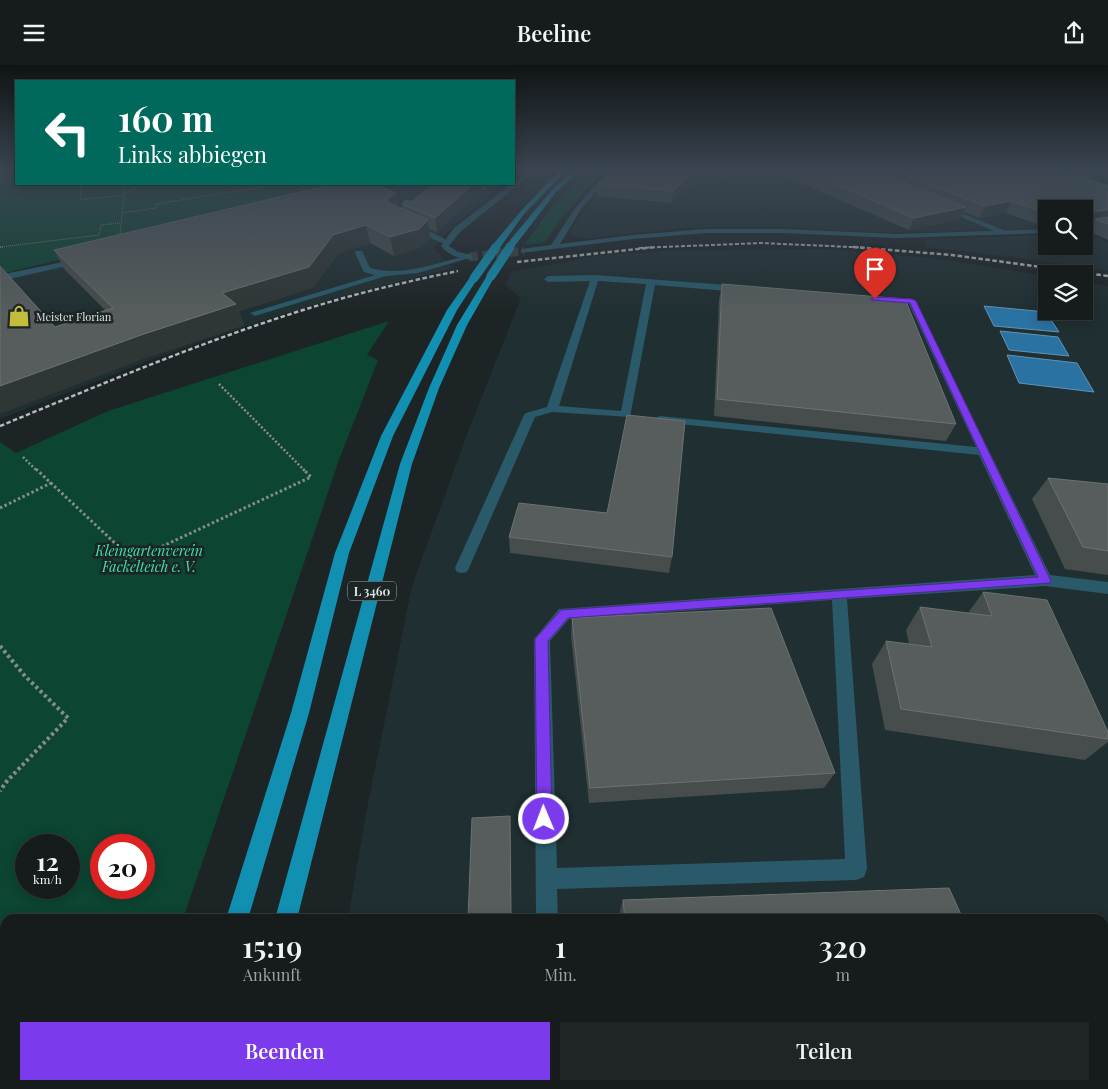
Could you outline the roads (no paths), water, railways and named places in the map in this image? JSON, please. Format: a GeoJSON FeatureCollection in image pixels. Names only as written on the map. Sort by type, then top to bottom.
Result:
{"type":"FeatureCollection","features":[{"type":"Feature","properties":{"kind":"main road","name":"L 3460"},"geometry":{"type":"LineString","coordinates":[[239,914],[300,713],[342,553],[386,436],[447,318],[498,244],[519,218]]}},
{"type":"Feature","properties":{"kind":"main road","name":"L 3460"},"geometry":{"type":"LineString","coordinates":[[287,914],[406,464],[434,388],[462,325],[491,275],[533,218]]}},
{"type":"Feature","properties":{"kind":"street"},"geometry":{"type":"LineString","coordinates":[[255,313],[384,275],[407,272],[469,257],[457,255],[448,250],[445,245],[457,230],[473,218]]}},
{"type":"Feature","properties":{"kind":"street"},"geometry":{"type":"LineString","coordinates":[[554,247],[572,218]]}},
{"type":"Feature","properties":{"kind":"street"},"geometry":{"type":"LineString","coordinates":[[965,218],[987,224],[1004,232]]}},
{"type":"Feature","properties":{"kind":"street"},"geometry":{"type":"LineString","coordinates":[[402,221],[447,242]]}},
{"type":"Feature","properties":{"kind":"street"},"geometry":{"type":"LineString","coordinates":[[1093,226],[1108,225]]}},
{"type":"Feature","properties":{"kind":"street"},"geometry":{"type":"LineString","coordinates":[[524,251],[633,237],[706,231],[783,231],[897,236],[1038,231]]}},
{"type":"Feature","properties":{"kind":"street"},"geometry":{"type":"LineString","coordinates":[[359,253],[368,270],[384,275]]}},
{"type":"Feature","properties":{"kind":"street"},"geometry":{"type":"LineString","coordinates":[[0,278],[93,258]]}},
{"type":"Feature","properties":{"kind":"street"},"geometry":{"type":"LineString","coordinates":[[552,409],[595,277]]}},
{"type":"Feature","properties":{"kind":"street"},"geometry":{"type":"LineString","coordinates":[[548,279],[595,277],[748,289]]}},
{"type":"Feature","properties":{"kind":"street"},"geometry":{"type":"LineString","coordinates":[[635,416],[651,282]]}},
{"type":"Feature","properties":{"kind":"street"},"geometry":{"type":"LineString","coordinates":[[874,299],[912,301],[1046,581]]}},
{"type":"Feature","properties":{"kind":"street"},"geometry":{"type":"LineString","coordinates":[[462,568],[530,415],[552,409],[984,452]]}},
{"type":"Feature","properties":{"kind":"street"},"geometry":{"type":"LineString","coordinates":[[547,914],[542,639],[565,613],[1046,581],[1108,588]]}},
{"type":"Feature","properties":{"kind":"street"},"geometry":{"type":"LineString","coordinates":[[545,879],[856,869],[839,595]]}},
{"type":"Feature","properties":{"kind":"water"},"geometry":{"type":"Polygon","coordinates":[[[984,306],[1038,311],[1038,320],[1051,320],[1059,332],[994,326],[984,306]]]}},
{"type":"Feature","properties":{"kind":"water"},"geometry":{"type":"Polygon","coordinates":[[[1000,331],[1058,337],[1069,356],[1009,350],[1000,331]]]}},
{"type":"Feature","properties":{"kind":"water"},"geometry":{"type":"Polygon","coordinates":[[[1007,355],[1077,363],[1094,392],[1019,383],[1007,355]]]}},
{"type":"Feature","properties":{"kind":"tunnel"},"geometry":{"type":"LineString","coordinates":[[469,257],[524,251]]}},
{"type":"Feature","properties":{"kind":"railway"},"geometry":{"type":"LineString","coordinates":[[650,248],[761,243],[856,247]]}},
{"type":"Feature","properties":{"kind":"railway"},"geometry":{"type":"LineString","coordinates":[[650,248],[655,247]]}},
{"type":"Feature","properties":{"kind":"railway"},"geometry":{"type":"LineString","coordinates":[[856,247],[873,248]]}},
{"type":"Feature","properties":{"kind":"railway"},"geometry":{"type":"LineString","coordinates":[[856,247],[952,255],[1108,276]]}},
{"type":"Feature","properties":{"kind":"railway"},"geometry":{"type":"LineString","coordinates":[[639,248],[650,248]]}},
{"type":"Feature","properties":{"kind":"railway"},"geometry":{"type":"LineString","coordinates":[[517,262],[650,248]]}},
{"type":"Feature","properties":{"kind":"railway"},"geometry":{"type":"LineString","coordinates":[[0,426],[84,391],[254,326],[355,295],[458,271]]}},
{"type":"Feature","properties":{"kind":"place","name":"Meister Florian"},"geometry":{"type":"Point","coordinates":[19,316]}},
{"type":"Feature","properties":{"kind":"park label","name":"Kleingartenverein Fackelteich e. V."},"geometry":{"type":"Point","coordinates":[149,558]}}]}
